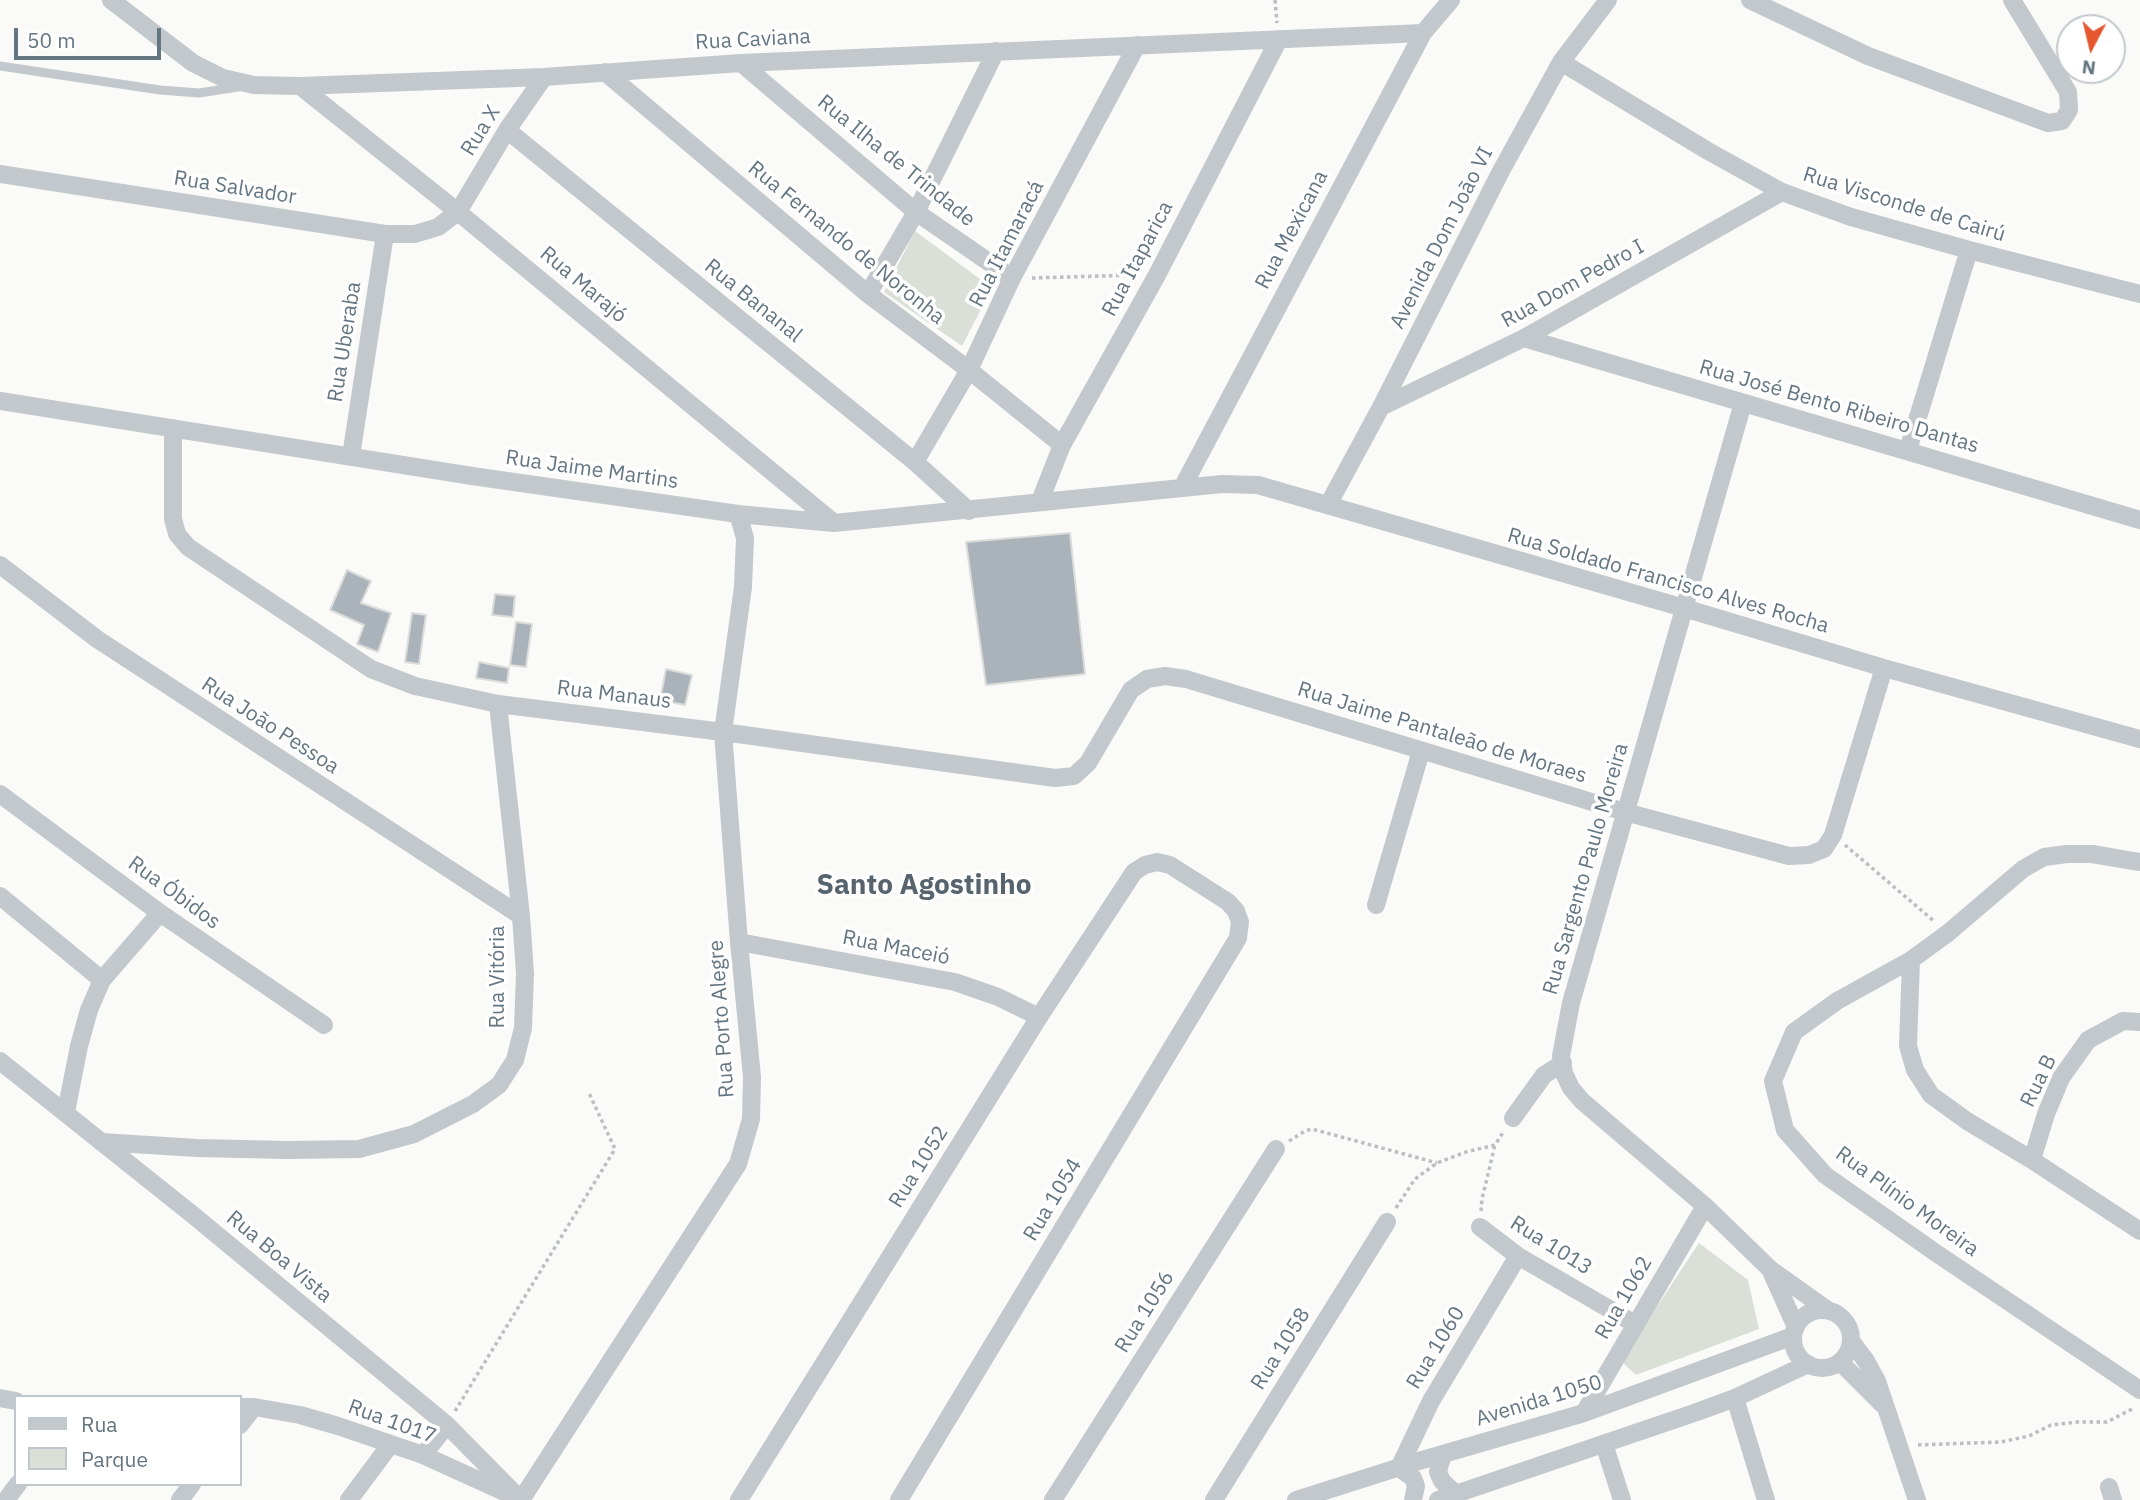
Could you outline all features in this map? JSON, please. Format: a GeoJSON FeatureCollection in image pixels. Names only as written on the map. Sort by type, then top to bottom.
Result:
{"type":"FeatureCollection","features":[{"type":"Feature","properties":{"kind":"street","name":"Rua Caviana"},"geometry":{"type":"LineString","coordinates":[[111,0],[193,64],[223,78],[254,85],[300,86],[544,76],[741,63],[1423,33]]}},
{"type":"Feature","properties":{"kind":"street","name":"Rua Mexicana"},"geometry":{"type":"LineString","coordinates":[[1182,488],[1423,33],[1451,0]]}},
{"type":"Feature","properties":{"kind":"street","name":"Avenida Dom João VI"},"geometry":{"type":"LineString","coordinates":[[1328,505],[1501,171],[1561,62],[1608,0]]}},
{"type":"Feature","properties":{"kind":"street"},"geometry":{"type":"LineString","coordinates":[[1751,0],[1868,56],[2048,123],[2062,121],[2069,110],[2068,92],[2012,0]]}},
{"type":"Feature","properties":{"kind":"street","name":"Rua Itaparica"},"geometry":{"type":"LineString","coordinates":[[1040,501],[1062,445],[1157,275],[1279,39]]}},
{"type":"Feature","properties":{"kind":"street","name":"Rua Itamaracá"},"geometry":{"type":"LineString","coordinates":[[915,462],[969,370],[1012,278],[1138,45]]}},
{"type":"Feature","properties":{"kind":"street"},"geometry":{"type":"LineString","coordinates":[[868,294],[916,212],[996,51]]}},
{"type":"Feature","properties":{"kind":"street","name":"Rua Visconde de Cairú"},"geometry":{"type":"LineString","coordinates":[[1561,62],[1708,151],[1782,192],[1851,217],[2140,294]]}},
{"type":"Feature","properties":{"kind":"street","name":"Rua Ilha de Trindade"},"geometry":{"type":"LineString","coordinates":[[741,63],[916,212],[1012,278]]}},
{"type":"Feature","properties":{"kind":"street","name":"Rua Fernando de Noronha"},"geometry":{"type":"LineString","coordinates":[[605,72],[868,294],[1062,445]]}},
{"type":"Feature","properties":{"kind":"street","name":"Rua X"},"geometry":{"type":"LineString","coordinates":[[458,212],[507,130],[544,76]]}},
{"type":"Feature","properties":{"kind":"street","name":"Rua Marajó"},"geometry":{"type":"LineString","coordinates":[[300,86],[458,212],[834,523]]}},
{"type":"Feature","properties":{"kind":"street","name":"Rua Bananal"},"geometry":{"type":"LineString","coordinates":[[507,130],[915,462],[969,510]]}},
{"type":"Feature","properties":{"kind":"street","name":"Rua Salvador"},"geometry":{"type":"LineString","coordinates":[[0,174],[384,234],[415,234],[426,231],[438,227],[458,212]]}},
{"type":"Feature","properties":{"kind":"street","name":"Rua Dom Pedro I"},"geometry":{"type":"LineString","coordinates":[[1381,407],[1524,338],[1782,192]]}},
{"type":"Feature","properties":{"kind":"street","name":"Rua Uberaba"},"geometry":{"type":"LineString","coordinates":[[351,456],[384,234]]}},
{"type":"Feature","properties":{"kind":"street"},"geometry":{"type":"LineString","coordinates":[[1908,450],[1969,250]]}},
{"type":"Feature","properties":{"kind":"street","name":"Rua José Bento Ribeiro Dantas"},"geometry":{"type":"LineString","coordinates":[[1524,338],[2140,520]]}},
{"type":"Feature","properties":{"kind":"street","name":"Rua Jaime Martins"},"geometry":{"type":"LineString","coordinates":[[0,401],[472,476],[738,514],[834,523],[1182,488]]}},
{"type":"Feature","properties":{"kind":"street","name":"Rua Sargento Paulo Moreira"},"geometry":{"type":"LineString","coordinates":[[1743,403],[1572,1003],[1561,1056],[1571,1088],[1582,1101],[1705,1206],[1770,1269],[1829,1311]]}},
{"type":"Feature","properties":{"kind":"street","name":"Rua Manaus"},"geometry":{"type":"LineString","coordinates":[[173,428],[173,519],[177,534],[188,547],[371,669],[415,686],[498,704],[1055,778],[1074,776],[1088,763],[1131,690],[1147,679]]}},
{"type":"Feature","properties":{"kind":"street","name":"Rua Soldado Francisco Alves Rocha"},"geometry":{"type":"LineString","coordinates":[[1182,488],[1222,484],[1258,485],[1884,668],[2140,739]]}},
{"type":"Feature","properties":{"kind":"street","name":"Rua Porto Alegre"},"geometry":{"type":"LineString","coordinates":[[522,1499],[738,1164],[751,1119],[752,1077],[723,732],[744,577],[745,538],[738,514]]}},
{"type":"Feature","properties":{"kind":"street","name":"Rua João Pessoa"},"geometry":{"type":"LineString","coordinates":[[0,565],[97,639],[521,916]]}},
{"type":"Feature","properties":{"kind":"street"},"geometry":{"type":"LineString","coordinates":[[1833,835],[1884,668]]}},
{"type":"Feature","properties":{"kind":"street","name":"Rua Jaime Pantaleão de Moraes"},"geometry":{"type":"LineString","coordinates":[[1147,679],[1165,676],[1186,679],[1625,813],[1789,856],[1809,855],[1824,849],[1833,835]]}},
{"type":"Feature","properties":{"kind":"street","name":"Rua Vitória"},"geometry":{"type":"LineString","coordinates":[[101,1142],[236,1149],[359,1149],[414,1134],[473,1104],[499,1085],[515,1060],[523,1028],[525,974],[498,704]]}},
{"type":"Feature","properties":{"kind":"street"},"geometry":{"type":"LineString","coordinates":[[1376,905],[1421,751]]}},
{"type":"Feature","properties":{"kind":"street","name":"Rua Óbidos"},"geometry":{"type":"LineString","coordinates":[[0,794],[160,913],[324,1025]]}},
{"type":"Feature","properties":{"kind":"street","name":"Rua Plínio Moreira"},"geometry":{"type":"LineString","coordinates":[[2140,862],[2092,854],[2067,854],[2044,857],[2023,869],[1912,960],[1837,1001],[1794,1032],[1773,1081],[1785,1130],[1825,1175],[2140,1390]]}},
{"type":"Feature","properties":{"kind":"street","name":"Rua 1052"},"geometry":{"type":"LineString","coordinates":[[739,1500],[1039,1017],[1134,872],[1157,862],[1170,865],[1228,902],[1236,911],[1240,922]]}},
{"type":"Feature","properties":{"kind":"street"},"geometry":{"type":"LineString","coordinates":[[0,897],[102,980]]}},
{"type":"Feature","properties":{"kind":"street"},"geometry":{"type":"LineString","coordinates":[[66,1112],[79,1046],[89,1010],[102,980],[160,913]]}},
{"type":"Feature","properties":{"kind":"street","name":"Rua 1054"},"geometry":{"type":"LineString","coordinates":[[899,1500],[1238,938],[1240,922]]}},
{"type":"Feature","properties":{"kind":"street","name":"Rua Maceió"},"geometry":{"type":"LineString","coordinates":[[739,942],[955,982],[998,997],[1039,1017]]}},
{"type":"Feature","properties":{"kind":"street"},"geometry":{"type":"LineString","coordinates":[[1912,960],[1908,1046],[1914,1070],[1931,1095],[1967,1121],[2140,1231]]}},
{"type":"Feature","properties":{"kind":"street","name":"Rua B"},"geometry":{"type":"LineString","coordinates":[[2032,1160],[2046,1114],[2061,1078],[2088,1041],[2123,1021],[2140,1021]]}},
{"type":"Feature","properties":{"kind":"street","name":"Rua Boa Vista"},"geometry":{"type":"LineString","coordinates":[[0,1060],[447,1425],[522,1499]]}},
{"type":"Feature","properties":{"kind":"street"},"geometry":{"type":"LineString","coordinates":[[1513,1118],[1544,1074],[1563,1063]]}},
{"type":"Feature","properties":{"kind":"street","name":"Rua 1056"},"geometry":{"type":"LineString","coordinates":[[1053,1500],[1276,1149]]}},
{"type":"Feature","properties":{"kind":"street","name":"Rua 1062"},"geometry":{"type":"LineString","coordinates":[[1584,1413],[1705,1206]]}},
{"type":"Feature","properties":{"kind":"street","name":"Rua 1058"},"geometry":{"type":"LineString","coordinates":[[1214,1500],[1387,1222]]}},
{"type":"Feature","properties":{"kind":"street","name":"Rua 1013"},"geometry":{"type":"LineString","coordinates":[[1480,1227],[1518,1256],[1635,1324]]}},
{"type":"Feature","properties":{"kind":"street","name":"Rua 1060"},"geometry":{"type":"LineString","coordinates":[[1399,1468],[1431,1401],[1518,1256]]}},
{"type":"Feature","properties":{"kind":"street","name":"Rua Sargento Paulo Moreira"},"geometry":{"type":"LineString","coordinates":[[1770,1269],[1795,1332]]}},
{"type":"Feature","properties":{"kind":"street"},"geometry":{"type":"LineString","coordinates":[[1829,1311],[1837,1314],[1848,1326],[1851,1342],[1850,1349],[1840,1363],[1824,1368],[1808,1364],[1796,1353],[1795,1332],[1802,1319],[1810,1313],[1829,1311]]}},
{"type":"Feature","properties":{"kind":"street","name":"Avenida 1050"},"geometry":{"type":"LineString","coordinates":[[1296,1500],[1584,1413],[1795,1332]]}},
{"type":"Feature","properties":{"kind":"street"},"geometry":{"type":"LineString","coordinates":[[1851,1342],[1877,1381],[1917,1500]]}},
{"type":"Feature","properties":{"kind":"street"},"geometry":{"type":"LineString","coordinates":[[1840,1363],[1884,1407]]}},
{"type":"Feature","properties":{"kind":"street"},"geometry":{"type":"LineString","coordinates":[[1444,1454],[1438,1472],[1447,1497],[1483,1493],[1604,1444],[1735,1398],[1808,1364]]}},
{"type":"Feature","properties":{"kind":"street"},"geometry":{"type":"LineString","coordinates":[[1735,1398],[1766,1500]]}},
{"type":"Feature","properties":{"kind":"street","name":"Rua 1017"},"geometry":{"type":"LineString","coordinates":[[247,1407],[300,1415],[338,1426],[423,1455],[522,1499]]}},
{"type":"Feature","properties":{"kind":"street"},"geometry":{"type":"LineString","coordinates":[[423,1455],[447,1425]]}},
{"type":"Feature","properties":{"kind":"street"},"geometry":{"type":"LineString","coordinates":[[1604,1444],[1622,1500]]}},
{"type":"Feature","properties":{"kind":"street"},"geometry":{"type":"LineString","coordinates":[[349,1500],[390,1445]]}},
{"type":"Feature","properties":{"kind":"street"},"geometry":{"type":"LineString","coordinates":[[1399,1468],[1413,1478],[1416,1486],[1413,1500]]}},
{"type":"Feature","properties":{"kind":"street"},"geometry":{"type":"LineString","coordinates":[[5,1500],[16,1486]]}},
{"type":"Feature","properties":{"kind":"lane"},"geometry":{"type":"LineString","coordinates":[[0,66],[160,90],[199,93],[254,85]]}},
{"type":"Feature","properties":{"kind":"path"},"geometry":{"type":"LineString","coordinates":[[1012,278],[1157,275]]}},
{"type":"Feature","properties":{"kind":"path"},"geometry":{"type":"LineString","coordinates":[[1833,835],[1948,933]]}},
{"type":"Feature","properties":{"kind":"path"},"geometry":{"type":"LineString","coordinates":[[447,1425],[614,1149],[589,1093]]}},
{"type":"Feature","properties":{"kind":"path"},"geometry":{"type":"LineString","coordinates":[[1480,1227],[1482,1199],[1495,1145],[1513,1118]]}},
{"type":"Feature","properties":{"kind":"path"},"geometry":{"type":"LineString","coordinates":[[1276,1149],[1312,1129],[1437,1163]]}},
{"type":"Feature","properties":{"kind":"path"},"geometry":{"type":"LineString","coordinates":[[1387,1222],[1415,1179],[1437,1163],[1495,1145]]}},
{"type":"Feature","properties":{"kind":"path"},"geometry":{"type":"LineString","coordinates":[[1898,1445],[2001,1442],[2029,1436],[2051,1425],[2107,1422],[2140,1405]]}},
{"type":"Feature","properties":{"kind":"green space"},"geometry":{"type":"Polygon","coordinates":[[[915,231],[992,288],[962,346],[884,292],[915,231]]]}},
{"type":"Feature","properties":{"kind":"green space"},"geometry":{"type":"Polygon","coordinates":[[[1699,1243],[1748,1280],[1759,1329],[1636,1375],[1621,1361],[1699,1243]]]}},
{"type":"Feature","properties":{"kind":"building"},"geometry":{"type":"Polygon","coordinates":[[[1070,533],[1085,674],[986,685],[966,542],[1070,533]]]}},
{"type":"Feature","properties":{"kind":"building"},"geometry":{"type":"Polygon","coordinates":[[[347,570],[371,581],[361,603],[391,613],[378,652],[357,644],[364,625],[330,610],[347,570]]]}},
{"type":"Feature","properties":{"kind":"building"},"geometry":{"type":"Polygon","coordinates":[[[495,594],[515,596],[513,617],[492,615],[495,594]]]}},
{"type":"Feature","properties":{"kind":"building"},"geometry":{"type":"Polygon","coordinates":[[[412,613],[426,615],[419,664],[405,662],[412,613]]]}},
{"type":"Feature","properties":{"kind":"building"},"geometry":{"type":"Polygon","coordinates":[[[516,622],[532,624],[526,667],[510,665],[516,622]]]}},
{"type":"Feature","properties":{"kind":"building"},"geometry":{"type":"Polygon","coordinates":[[[479,662],[509,668],[507,683],[476,678],[479,662]]]}},
{"type":"Feature","properties":{"kind":"building"},"geometry":{"type":"Polygon","coordinates":[[[666,669],[692,675],[685,705],[660,700],[666,669]]]}},
{"type":"Feature","properties":{"kind":"district","name":"Santo Agostinho"},"geometry":{"type":"Point","coordinates":[924,886]}}]}
